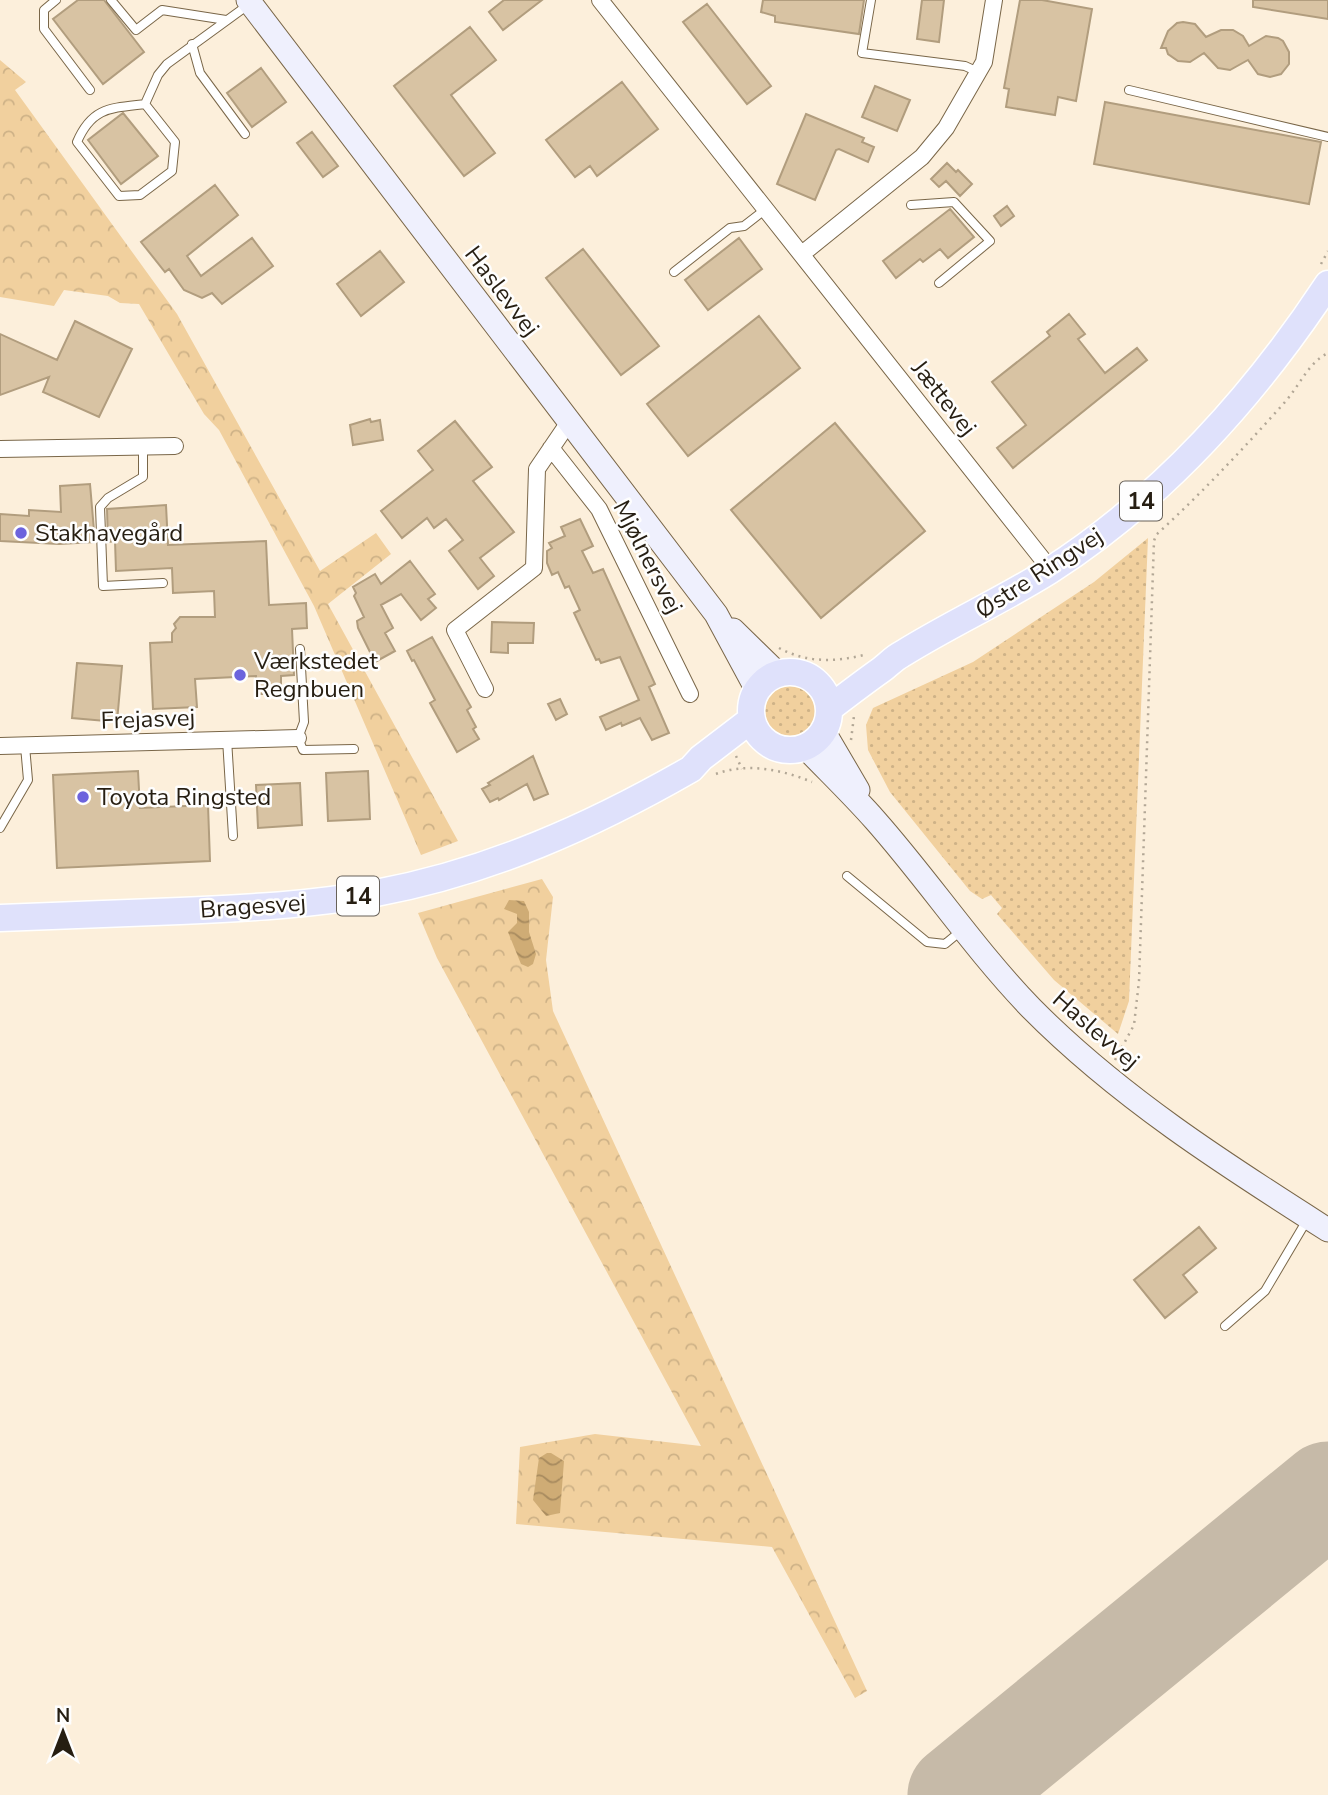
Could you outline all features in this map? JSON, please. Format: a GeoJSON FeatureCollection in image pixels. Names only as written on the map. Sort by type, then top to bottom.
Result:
{"type":"FeatureCollection","features":[{"type":"Feature","properties":{"kind":"main road","name":"Østre Ringvej"},"geometry":{"type":"LineString","coordinates":[[819,729],[900,655],[982,611],[1051,569],[1114,525],[1177,470],[1243,400],[1293,338],[1322,279]]}},
{"type":"Feature","properties":{"kind":"main road","name":"Østre Ringvej"},"geometry":{"type":"LineString","coordinates":[[816,680],[900,655]]}},
{"type":"Feature","properties":{"kind":"main road","name":"14"},"geometry":{"type":"LineString","coordinates":[[767,682],[800,673],[816,680]]}},
{"type":"Feature","properties":{"kind":"main road"},"geometry":{"type":"LineString","coordinates":[[767,682],[752,704],[752,719],[766,741],[778,748],[792,750],[819,729],[823,688],[816,680]]}},
{"type":"Feature","properties":{"kind":"main road","name":"Bragesvej"},"geometry":{"type":"LineString","coordinates":[[691,769],[701,758],[752,719]]}},
{"type":"Feature","properties":{"kind":"main road","name":"Bragesvej"},"geometry":{"type":"LineString","coordinates":[[0,918],[271,906],[376,893],[520,853],[589,824],[691,769],[706,766],[766,741]]}},
{"type":"Feature","properties":{"kind":"street","name":"Jættevej"},"geometry":{"type":"LineString","coordinates":[[600,0],[1051,569]]}},
{"type":"Feature","properties":{"kind":"street"},"geometry":{"type":"LineString","coordinates":[[802,254],[922,157],[946,128],[984,62],[994,0]]}},
{"type":"Feature","properties":{"kind":"street","name":"Haslevvej"},"geometry":{"type":"LineString","coordinates":[[249,2],[767,682]]}},
{"type":"Feature","properties":{"kind":"street"},"geometry":{"type":"LineString","coordinates":[[485,689],[454,630],[534,568],[537,469],[569,422]]}},
{"type":"Feature","properties":{"kind":"street"},"geometry":{"type":"LineString","coordinates":[[0,449],[175,446]]}},
{"type":"Feature","properties":{"kind":"street","name":"Mjølnersvej"},"geometry":{"type":"LineString","coordinates":[[551,448],[600,509],[690,694]]}},
{"type":"Feature","properties":{"kind":"street","name":"Haslevvej"},"geometry":{"type":"LineString","coordinates":[[819,729],[875,820],[962,930],[1032,1008],[1104,1074],[1178,1132],[1328,1230]]}},
{"type":"Feature","properties":{"kind":"street","name":"Frejasvej"},"geometry":{"type":"LineString","coordinates":[[0,746],[299,738]]}},
{"type":"Feature","properties":{"kind":"lane"},"geometry":{"type":"LineString","coordinates":[[56,0],[44,10],[44,29],[90,90]]}},
{"type":"Feature","properties":{"kind":"lane"},"geometry":{"type":"LineString","coordinates":[[111,0],[136,30],[162,10],[226,20]]}},
{"type":"Feature","properties":{"kind":"lane"},"geometry":{"type":"LineString","coordinates":[[870,0],[862,53],[965,66],[978,72]]}},
{"type":"Feature","properties":{"kind":"lane"},"geometry":{"type":"LineString","coordinates":[[145,104],[158,75],[192,44],[249,2]]}},
{"type":"Feature","properties":{"kind":"lane"},"geometry":{"type":"LineString","coordinates":[[192,44],[200,73],[244,134]]}},
{"type":"Feature","properties":{"kind":"lane"},"geometry":{"type":"LineString","coordinates":[[1129,90],[1328,137]]}},
{"type":"Feature","properties":{"kind":"lane"},"geometry":{"type":"LineString","coordinates":[[145,104],[175,142],[172,171],[140,195],[119,196],[77,142],[84,125],[107,108],[145,104]]}},
{"type":"Feature","properties":{"kind":"lane"},"geometry":{"type":"LineString","coordinates":[[911,205],[954,202],[990,241],[939,283]]}},
{"type":"Feature","properties":{"kind":"lane"},"geometry":{"type":"LineString","coordinates":[[674,272],[730,228],[744,226],[765,209]]}},
{"type":"Feature","properties":{"kind":"lane"},"geometry":{"type":"LineString","coordinates":[[143,447],[143,477],[108,498],[100,507],[103,586],[163,583]]}},
{"type":"Feature","properties":{"kind":"lane"},"geometry":{"type":"LineString","coordinates":[[300,649],[304,722],[299,738],[303,750],[354,749]]}},
{"type":"Feature","properties":{"kind":"lane"},"geometry":{"type":"LineString","coordinates":[[227,739],[233,836]]}},
{"type":"Feature","properties":{"kind":"lane"},"geometry":{"type":"LineString","coordinates":[[0,828],[28,780],[25,746]]}},
{"type":"Feature","properties":{"kind":"lane"},"geometry":{"type":"LineString","coordinates":[[847,876],[927,942],[945,944],[962,930]]}},
{"type":"Feature","properties":{"kind":"lane"},"geometry":{"type":"LineString","coordinates":[[1225,1326],[1265,1292],[1308,1217]]}},
{"type":"Feature","properties":{"kind":"path"},"geometry":{"type":"LineString","coordinates":[[1322,279],[1328,251]]}},
{"type":"Feature","properties":{"kind":"path"},"geometry":{"type":"LineString","coordinates":[[1104,1074],[1121,1052],[1134,1025],[1139,981],[1154,541],[1156,535],[1210,485],[1288,399],[1317,359],[1328,353]]}},
{"type":"Feature","properties":{"kind":"path"},"geometry":{"type":"LineString","coordinates":[[776,646],[796,656],[824,660],[846,660],[873,651]]}},
{"type":"Feature","properties":{"kind":"green space"},"geometry":{"type":"Polygon","coordinates":[[[0,60],[26,82],[15,90],[177,314],[320,571],[376,533],[391,554],[328,604],[458,841],[421,855],[314,606],[219,430],[204,414],[139,304],[120,303],[108,296],[64,290],[54,306],[0,297],[0,60]]]}},
{"type":"Feature","properties":{"kind":"green space"},"geometry":{"type":"Polygon","coordinates":[[[1148,538],[1129,1001],[1118,1034],[1054,980],[997,914],[1002,908],[991,895],[982,899],[970,891],[890,792],[868,750],[866,725],[873,708],[973,662],[1094,582],[1148,538]]]}},
{"type":"Feature","properties":{"kind":"green space"},"geometry":{"type":"Polygon","coordinates":[[[791,683],[802,685],[811,691],[817,700],[817,722],[811,731],[802,737],[791,739],[780,737],[771,731],[765,722],[763,711],[765,700],[771,691],[780,685],[791,683]]]}},
{"type":"Feature","properties":{"kind":"green space"},"geometry":{"type":"Polygon","coordinates":[[[542,879],[553,897],[546,960],[553,1011],[867,1691],[855,1698],[772,1547],[516,1524],[520,1447],[595,1434],[701,1446],[437,958],[418,913],[542,879]]]}},
{"type":"Feature","properties":{"kind":"water"},"geometry":{"type":"Polygon","coordinates":[[[509,900],[524,901],[529,912],[529,932],[536,954],[533,964],[528,967],[521,964],[508,932],[517,923],[517,914],[504,909],[509,900]]]}},
{"type":"Feature","properties":{"kind":"water"},"geometry":{"type":"Polygon","coordinates":[[[547,1453],[564,1461],[560,1513],[546,1516],[533,1500],[539,1458],[547,1453]]]}},
{"type":"Feature","properties":{"kind":"building"},"geometry":{"type":"Polygon","coordinates":[[[78,0],[104,0],[144,52],[103,84],[53,19],[78,0]]]}},
{"type":"Feature","properties":{"kind":"building"},"geometry":{"type":"Polygon","coordinates":[[[504,0],[542,0],[503,30],[489,12],[504,0]]]}},
{"type":"Feature","properties":{"kind":"building"},"geometry":{"type":"Polygon","coordinates":[[[763,0],[864,0],[859,34],[775,22],[775,16],[761,12],[763,0]]]}},
{"type":"Feature","properties":{"kind":"building"},"geometry":{"type":"Polygon","coordinates":[[[922,0],[944,0],[939,42],[917,39],[922,0]]]}},
{"type":"Feature","properties":{"kind":"building"},"geometry":{"type":"Polygon","coordinates":[[[1020,0],[1042,0],[1092,9],[1076,101],[1058,97],[1055,115],[1006,107],[1009,89],[1004,88],[1020,0]]]}},
{"type":"Feature","properties":{"kind":"building"},"geometry":{"type":"Polygon","coordinates":[[[1253,0],[1328,0],[1328,19],[1253,7],[1253,0]]]}},
{"type":"Feature","properties":{"kind":"building"},"geometry":{"type":"Polygon","coordinates":[[[707,4],[771,86],[747,104],[683,22],[707,4]]]}},
{"type":"Feature","properties":{"kind":"building"},"geometry":{"type":"Polygon","coordinates":[[[1177,23],[1195,24],[1206,37],[1221,30],[1233,30],[1243,36],[1249,46],[1266,36],[1278,38],[1289,52],[1289,64],[1281,74],[1270,77],[1258,74],[1248,60],[1230,70],[1218,68],[1204,53],[1190,62],[1178,61],[1168,54],[1166,48],[1161,48],[1168,31],[1177,23]]]}},
{"type":"Feature","properties":{"kind":"building"},"geometry":{"type":"Polygon","coordinates":[[[470,27],[496,60],[451,95],[495,153],[464,176],[394,86],[470,27]]]}},
{"type":"Feature","properties":{"kind":"building"},"geometry":{"type":"Polygon","coordinates":[[[261,68],[286,102],[252,127],[227,93],[261,68]]]}},
{"type":"Feature","properties":{"kind":"building"},"geometry":{"type":"Polygon","coordinates":[[[622,82],[658,129],[597,176],[590,166],[575,177],[546,140],[622,82]]]}},
{"type":"Feature","properties":{"kind":"building"},"geometry":{"type":"Polygon","coordinates":[[[875,86],[910,100],[897,131],[862,117],[875,86]]]}},
{"type":"Feature","properties":{"kind":"building"},"geometry":{"type":"Polygon","coordinates":[[[1105,102],[1321,142],[1309,204],[1094,164],[1105,102]]]}},
{"type":"Feature","properties":{"kind":"building"},"geometry":{"type":"Polygon","coordinates":[[[123,113],[158,156],[121,184],[88,140],[123,113]]]}},
{"type":"Feature","properties":{"kind":"building"},"geometry":{"type":"Polygon","coordinates":[[[806,114],[864,138],[862,142],[874,147],[868,162],[836,150],[815,200],[777,184],[806,114]]]}},
{"type":"Feature","properties":{"kind":"building"},"geometry":{"type":"Polygon","coordinates":[[[312,132],[338,166],[323,177],[297,143],[312,132]]]}},
{"type":"Feature","properties":{"kind":"building"},"geometry":{"type":"Polygon","coordinates":[[[947,163],[972,184],[960,196],[946,181],[939,187],[931,179],[947,163]]]}},
{"type":"Feature","properties":{"kind":"building"},"geometry":{"type":"Polygon","coordinates":[[[215,185],[238,215],[187,256],[201,276],[252,238],[273,266],[222,304],[212,293],[202,298],[184,290],[169,269],[165,272],[141,242],[215,185]]]}},
{"type":"Feature","properties":{"kind":"building"},"geometry":{"type":"Polygon","coordinates":[[[1007,206],[1014,216],[1001,226],[994,216],[1007,206]]]}},
{"type":"Feature","properties":{"kind":"building"},"geometry":{"type":"Polygon","coordinates":[[[950,209],[974,237],[948,258],[940,249],[923,262],[920,259],[896,278],[883,261],[950,209]]]}},
{"type":"Feature","properties":{"kind":"building"},"geometry":{"type":"Polygon","coordinates":[[[739,238],[762,269],[708,310],[685,280],[739,238]]]}},
{"type":"Feature","properties":{"kind":"building"},"geometry":{"type":"Polygon","coordinates":[[[583,249],[659,346],[621,375],[546,278],[583,249]]]}},
{"type":"Feature","properties":{"kind":"building"},"geometry":{"type":"Polygon","coordinates":[[[380,251],[404,282],[361,316],[337,284],[380,251]]]}},
{"type":"Feature","properties":{"kind":"building"},"geometry":{"type":"Polygon","coordinates":[[[1069,314],[1085,334],[1078,339],[1105,373],[1137,348],[1147,360],[1013,468],[997,448],[1026,425],[992,382],[1050,336],[1047,332],[1069,314]]]}},
{"type":"Feature","properties":{"kind":"building"},"geometry":{"type":"Polygon","coordinates":[[[759,316],[800,368],[688,456],[647,404],[759,316]]]}},
{"type":"Feature","properties":{"kind":"building"},"geometry":{"type":"Polygon","coordinates":[[[75,321],[132,349],[99,417],[43,392],[49,377],[0,395],[0,334],[57,360],[75,321]]]}},
{"type":"Feature","properties":{"kind":"building"},"geometry":{"type":"Polygon","coordinates":[[[370,419],[371,422],[380,420],[383,440],[353,445],[350,425],[370,419]]]}},
{"type":"Feature","properties":{"kind":"building"},"geometry":{"type":"Polygon","coordinates":[[[455,421],[492,467],[473,481],[514,532],[480,558],[494,576],[478,589],[449,551],[463,540],[446,519],[434,528],[427,518],[402,538],[381,511],[433,470],[418,451],[455,421]]]}},
{"type":"Feature","properties":{"kind":"building"},"geometry":{"type":"Polygon","coordinates":[[[835,423],[925,531],[821,618],[731,510],[835,423]]]}},
{"type":"Feature","properties":{"kind":"building"},"geometry":{"type":"Polygon","coordinates":[[[90,484],[95,542],[59,544],[0,541],[0,514],[29,516],[29,510],[61,512],[60,486],[90,484]]]}},
{"type":"Feature","properties":{"kind":"building"},"geometry":{"type":"Polygon","coordinates":[[[166,505],[168,545],[266,541],[269,605],[306,603],[307,628],[292,629],[294,675],[281,676],[281,694],[257,694],[256,676],[195,679],[197,707],[153,709],[150,643],[172,642],[172,633],[176,628],[174,624],[180,617],[215,617],[214,591],[173,593],[172,568],[116,571],[115,541],[108,542],[107,509],[166,505]]]}},
{"type":"Feature","properties":{"kind":"building"},"geometry":{"type":"Polygon","coordinates":[[[580,519],[593,546],[582,551],[593,573],[603,569],[655,684],[649,687],[669,733],[652,740],[640,718],[606,730],[600,717],[639,700],[620,657],[601,663],[599,659],[596,660],[574,613],[580,610],[569,586],[565,588],[558,572],[552,575],[547,563],[547,551],[552,548],[549,543],[565,536],[561,527],[580,519]]]}},
{"type":"Feature","properties":{"kind":"building"},"geometry":{"type":"Polygon","coordinates":[[[410,561],[435,594],[428,599],[436,608],[421,620],[401,594],[381,605],[393,628],[385,633],[395,651],[375,662],[358,628],[357,621],[364,617],[354,596],[356,593],[353,587],[375,574],[381,584],[410,561]]]}},
{"type":"Feature","properties":{"kind":"building"},"geometry":{"type":"Polygon","coordinates":[[[492,622],[534,623],[533,643],[508,643],[508,653],[491,652],[492,622]]]}},
{"type":"Feature","properties":{"kind":"building"},"geometry":{"type":"Polygon","coordinates":[[[432,637],[471,707],[467,710],[479,739],[457,752],[430,703],[435,700],[407,651],[432,637]]]}},
{"type":"Feature","properties":{"kind":"building"},"geometry":{"type":"Polygon","coordinates":[[[77,663],[122,666],[117,722],[72,718],[77,663]]]}},
{"type":"Feature","properties":{"kind":"building"},"geometry":{"type":"Polygon","coordinates":[[[560,699],[567,714],[556,720],[548,704],[560,699]]]}},
{"type":"Feature","properties":{"kind":"building"},"geometry":{"type":"Polygon","coordinates":[[[533,756],[548,794],[534,800],[527,784],[499,800],[498,798],[490,802],[482,789],[533,756]]]}},
{"type":"Feature","properties":{"kind":"building"},"geometry":{"type":"Polygon","coordinates":[[[138,771],[140,808],[208,805],[210,861],[57,868],[53,775],[138,771]]]}},
{"type":"Feature","properties":{"kind":"building"},"geometry":{"type":"Polygon","coordinates":[[[368,771],[370,819],[328,821],[326,773],[368,771]]]}},
{"type":"Feature","properties":{"kind":"building"},"geometry":{"type":"Polygon","coordinates":[[[300,783],[302,825],[258,828],[256,785],[300,783]]]}},
{"type":"Feature","properties":{"kind":"building"},"geometry":{"type":"Polygon","coordinates":[[[1199,1227],[1216,1248],[1183,1275],[1197,1292],[1165,1318],[1134,1280],[1199,1227]]]}},
{"type":"Feature","properties":{"kind":"runway"},"geometry":{"type":"LineString","coordinates":[[959,1795],[1328,1493]]}},
{"type":"Feature","properties":{"kind":"place","name":"Stakhavegård"},"geometry":{"type":"Point","coordinates":[21,533]}},
{"type":"Feature","properties":{"kind":"place","name":"Værkstedet Regnbuen"},"geometry":{"type":"Point","coordinates":[240,675]}},
{"type":"Feature","properties":{"kind":"place","name":"Toyota Ringsted"},"geometry":{"type":"Point","coordinates":[83,797]}}]}
